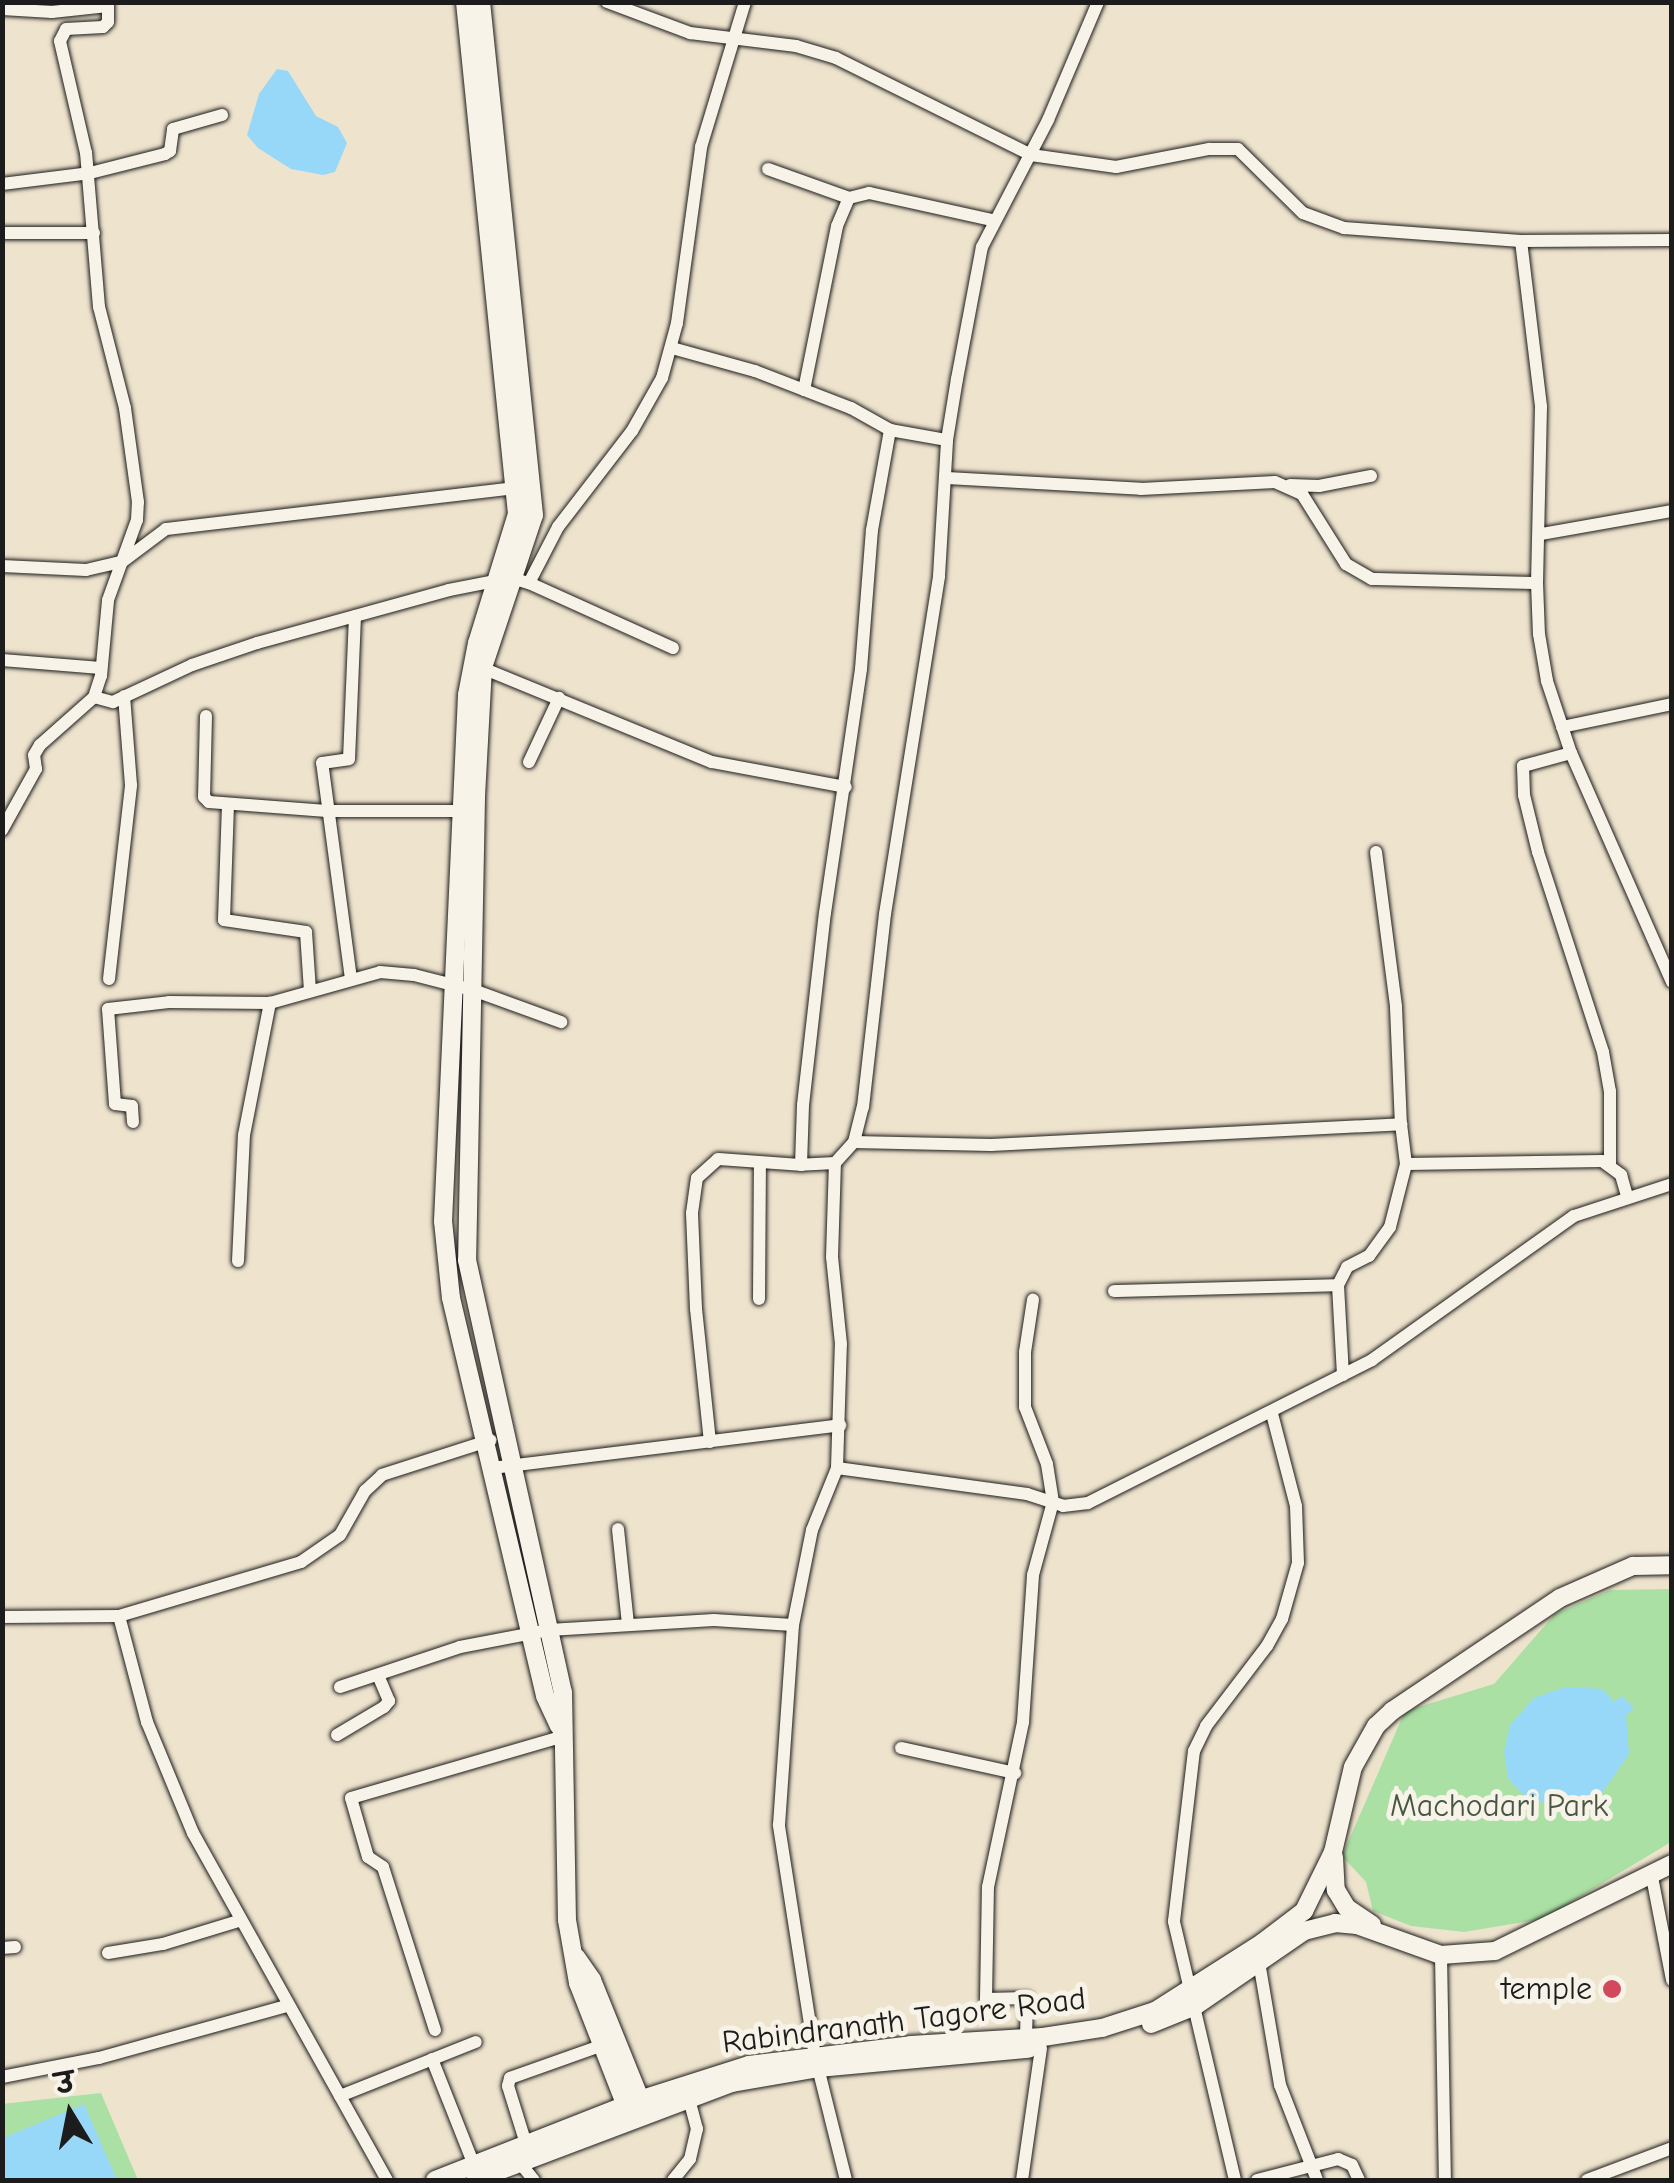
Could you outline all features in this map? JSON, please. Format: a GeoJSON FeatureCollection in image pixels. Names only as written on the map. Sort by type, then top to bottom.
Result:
{"type":"FeatureCollection","features":[{"type":"Feature","properties":{"kind":"street"},"geometry":{"type":"LineString","coordinates":[[464,2],[518,514],[513,580]]}},
{"type":"Feature","properties":{"kind":"street"},"geometry":{"type":"LineString","coordinates":[[481,2],[534,506],[532,529],[478,665],[461,811],[444,1234],[451,1298],[492,1468],[540,1631],[563,1692],[568,1920],[578,1983],[602,2044],[636,2109]]}},
{"type":"Feature","properties":{"kind":"street"},"geometry":{"type":"LineString","coordinates":[[607,2],[672,28],[796,46],[836,58],[1031,155],[1116,167],[1209,148],[1238,149],[1303,214],[1321,222],[1521,240],[1672,240]]}},
{"type":"Feature","properties":{"kind":"street"},"geometry":{"type":"LineString","coordinates":[[513,580],[558,527],[650,402],[672,348],[694,180],[745,2]]}},
{"type":"Feature","properties":{"kind":"street"},"geometry":{"type":"LineString","coordinates":[[846,2180],[816,2062],[779,1825],[793,1625],[812,1530],[837,1468],[842,1344],[832,1257],[835,1163],[854,1142],[863,1107],[885,914],[930,642],[947,440],[976,272],[992,220],[1031,155],[1098,2]]}},
{"type":"Feature","properties":{"kind":"street"},"geometry":{"type":"LineString","coordinates":[[2,9],[52,12],[108,4],[103,27],[66,29],[60,41],[90,173],[102,326],[124,408],[137,479],[137,520],[108,600],[94,697],[40,746],[34,755],[36,769],[2,830]]}},
{"type":"Feature","properties":{"kind":"street"},"geometry":{"type":"LineString","coordinates":[[2,184],[90,173],[165,154],[171,148],[172,129],[222,115]]}},
{"type":"Feature","properties":{"kind":"street"},"geometry":{"type":"LineString","coordinates":[[768,170],[849,198],[869,193],[992,220]]}},
{"type":"Feature","properties":{"kind":"street"},"geometry":{"type":"LineString","coordinates":[[804,390],[837,226],[849,198]]}},
{"type":"Feature","properties":{"kind":"street"},"geometry":{"type":"LineString","coordinates":[[2,234],[94,233]]}},
{"type":"Feature","properties":{"kind":"street"},"geometry":{"type":"LineString","coordinates":[[1521,240],[1541,408],[1539,634],[1570,753],[1672,982]]}},
{"type":"Feature","properties":{"kind":"street"},"geometry":{"type":"LineString","coordinates":[[672,348],[804,390],[890,430],[947,440]]}},
{"type":"Feature","properties":{"kind":"street"},"geometry":{"type":"LineString","coordinates":[[801,1164],[809,1048],[862,670],[872,530],[890,430]]}},
{"type":"Feature","properties":{"kind":"street"},"geometry":{"type":"LineString","coordinates":[[946,478],[1140,489],[1319,486],[1371,476]]}},
{"type":"Feature","properties":{"kind":"street"},"geometry":{"type":"LineString","coordinates":[[1287,485],[1312,508],[1346,564],[1372,579],[1537,583]]}},
{"type":"Feature","properties":{"kind":"street"},"geometry":{"type":"LineString","coordinates":[[2,566],[86,570],[122,562],[166,529],[514,488]]}},
{"type":"Feature","properties":{"kind":"street"},"geometry":{"type":"LineString","coordinates":[[1541,534],[1672,511]]}},
{"type":"Feature","properties":{"kind":"street"},"geometry":{"type":"LineString","coordinates":[[94,697],[113,702],[225,654],[355,616],[513,580],[673,648]]}},
{"type":"Feature","properties":{"kind":"street"},"geometry":{"type":"LineString","coordinates":[[350,980],[322,764],[350,759],[355,616]]}},
{"type":"Feature","properties":{"kind":"street"},"geometry":{"type":"LineString","coordinates":[[2,660],[101,668]]}},
{"type":"Feature","properties":{"kind":"street"},"geometry":{"type":"LineString","coordinates":[[478,665],[712,762],[846,788]]}},
{"type":"Feature","properties":{"kind":"street"},"geometry":{"type":"LineString","coordinates":[[478,665],[467,1260],[508,1436],[540,1631]]}},
{"type":"Feature","properties":{"kind":"street"},"geometry":{"type":"LineString","coordinates":[[109,979],[132,785],[124,696]]}},
{"type":"Feature","properties":{"kind":"street"},"geometry":{"type":"LineString","coordinates":[[529,762],[558,698]]}},
{"type":"Feature","properties":{"kind":"street"},"geometry":{"type":"LineString","coordinates":[[1562,727],[1672,704]]}},
{"type":"Feature","properties":{"kind":"street"},"geometry":{"type":"LineString","coordinates":[[206,716],[204,800],[328,811],[461,811]]}},
{"type":"Feature","properties":{"kind":"street"},"geometry":{"type":"LineString","coordinates":[[1570,753],[1523,766],[1524,795],[1538,852],[1603,1052],[1610,1090],[1610,1163],[1621,1175],[1626,1196]]}},
{"type":"Feature","properties":{"kind":"street"},"geometry":{"type":"LineString","coordinates":[[228,805],[224,920],[306,932],[310,991]]}},
{"type":"Feature","properties":{"kind":"street"},"geometry":{"type":"LineString","coordinates":[[1343,1375],[1338,1284],[1347,1267],[1369,1256],[1390,1227],[1406,1164],[1394,992],[1376,852]]}},
{"type":"Feature","properties":{"kind":"street"},"geometry":{"type":"LineString","coordinates":[[134,1122],[132,1106],[115,1104],[108,1009],[169,1002],[270,1003],[380,972],[414,975],[473,990],[561,1022]]}},
{"type":"Feature","properties":{"kind":"street"},"geometry":{"type":"LineString","coordinates":[[238,1261],[244,1135],[270,1003]]}},
{"type":"Feature","properties":{"kind":"street"},"geometry":{"type":"LineString","coordinates":[[854,1142],[991,1145],[1401,1124]]}},
{"type":"Feature","properties":{"kind":"street"},"geometry":{"type":"LineString","coordinates":[[710,1442],[696,1310],[694,1190],[706,1166],[718,1159],[835,1163]]}},
{"type":"Feature","properties":{"kind":"street"},"geometry":{"type":"LineString","coordinates":[[759,1299],[760,1163]]}},
{"type":"Feature","properties":{"kind":"street"},"geometry":{"type":"LineString","coordinates":[[1406,1164],[1610,1163]]}},
{"type":"Feature","properties":{"kind":"street"},"geometry":{"type":"LineString","coordinates":[[837,1468],[1026,1494],[1076,1506],[1101,1498],[1343,1375],[1436,1317],[1540,1236],[1574,1216],[1672,1184]]}},
{"type":"Feature","properties":{"kind":"street"},"geometry":{"type":"LineString","coordinates":[[1114,1291],[1338,1284]]}},
{"type":"Feature","properties":{"kind":"street"},"geometry":{"type":"LineString","coordinates":[[1022,2180],[1034,2043],[1027,1998],[986,1999],[988,1887],[1015,1773],[1026,1688],[1032,1575],[1053,1502],[1050,1474],[1025,1407],[1025,1352],[1033,1300]]}},
{"type":"Feature","properties":{"kind":"street"},"geometry":{"type":"LineString","coordinates":[[1235,2180],[1174,1920],[1194,1751],[1206,1726],[1267,1646],[1282,1619],[1298,1563],[1296,1506],[1272,1414]]}},
{"type":"Feature","properties":{"kind":"street"},"geometry":{"type":"LineString","coordinates":[[492,1468],[840,1425]]}},
{"type":"Feature","properties":{"kind":"street"},"geometry":{"type":"LineString","coordinates":[[2,1616],[119,1616],[314,1556],[340,1535],[365,1491],[382,1475],[508,1436]]}},
{"type":"Feature","properties":{"kind":"street"},"geometry":{"type":"LineString","coordinates":[[618,1530],[628,1624]]}},
{"type":"Feature","properties":{"kind":"street","name":"Rabindranath Tagore Road"},"geometry":{"type":"LineString","coordinates":[[1193,1998],[1304,1911],[1333,1852],[1353,1767],[1376,1726],[1560,1598],[1633,1566],[1672,1565]]}},
{"type":"Feature","properties":{"kind":"street"},"geometry":{"type":"LineString","coordinates":[[119,1616],[160,1758],[238,1921],[387,2180]]}},
{"type":"Feature","properties":{"kind":"street"},"geometry":{"type":"LineString","coordinates":[[340,1687],[378,1678],[460,1647],[540,1631],[739,1619],[793,1625]]}},
{"type":"Feature","properties":{"kind":"street"},"geometry":{"type":"LineString","coordinates":[[338,1736],[384,1708],[388,1701],[378,1678]]}},
{"type":"Feature","properties":{"kind":"street"},"geometry":{"type":"LineString","coordinates":[[435,2030],[382,1867],[368,1857],[350,1798],[564,1736]]}},
{"type":"Feature","properties":{"kind":"street"},"geometry":{"type":"LineString","coordinates":[[901,1748],[1015,1773]]}},
{"type":"Feature","properties":{"kind":"street"},"geometry":{"type":"LineString","coordinates":[[1333,1852],[1336,1890],[1347,1908],[1385,1934]]}},
{"type":"Feature","properties":{"kind":"street","name":"Rabindranath Tagore Road"},"geometry":{"type":"LineString","coordinates":[[435,2180],[475,2173],[750,2065],[1034,2043],[1102,2028],[1193,1998],[1304,1932],[1335,1923],[1385,1934],[1441,1954],[1495,1952],[1672,1864]]}},
{"type":"Feature","properties":{"kind":"street"},"geometry":{"type":"LineString","coordinates":[[1652,1877],[1672,1980]]}},
{"type":"Feature","properties":{"kind":"street"},"geometry":{"type":"LineString","coordinates":[[108,1953],[162,1944],[238,1921]]}},
{"type":"Feature","properties":{"kind":"street"},"geometry":{"type":"LineString","coordinates":[[573,1953],[592,1980],[636,2109]]}},
{"type":"Feature","properties":{"kind":"street"},"geometry":{"type":"LineString","coordinates":[[1441,1954],[1445,2180]]}},
{"type":"Feature","properties":{"kind":"street"},"geometry":{"type":"LineString","coordinates":[[1259,1962],[1280,2085],[1315,2173]]}},
{"type":"Feature","properties":{"kind":"street"},"geometry":{"type":"LineString","coordinates":[[2,2077],[99,2058],[288,2006]]}},
{"type":"Feature","properties":{"kind":"street"},"geometry":{"type":"LineString","coordinates":[[340,2096],[476,2042]]}},
{"type":"Feature","properties":{"kind":"street"},"geometry":{"type":"LineString","coordinates":[[534,2180],[523,2155],[508,2086],[510,2078],[602,2044]]}},
{"type":"Feature","properties":{"kind":"street"},"geometry":{"type":"LineString","coordinates":[[432,2059],[475,2173]]}},
{"type":"Feature","properties":{"kind":"street","name":"Rabindranath Tagore Road"},"geometry":{"type":"LineString","coordinates":[[636,2109],[816,2062]]}},
{"type":"Feature","properties":{"kind":"street"},"geometry":{"type":"LineString","coordinates":[[673,2180],[690,2159],[697,2129],[688,2096]]}},
{"type":"Feature","properties":{"kind":"street"},"geometry":{"type":"LineString","coordinates":[[1587,2180],[1672,2148]]}},
{"type":"Feature","properties":{"kind":"street"},"geometry":{"type":"LineString","coordinates":[[1256,2180],[1315,2173],[1346,2160],[1359,2180]]}},
{"type":"Feature","properties":{"kind":"green space","name":"Machodari Park"},"geometry":{"type":"Polygon","coordinates":[[[1671,1589],[1671,1842],[1543,1919],[1464,1932],[1411,1926],[1373,1911],[1366,1882],[1342,1856],[1405,1711],[1494,1684],[1555,1614],[1610,1590],[1671,1589]]]}},
{"type":"Feature","properties":{"kind":"green space"},"geometry":{"type":"Polygon","coordinates":[[[101,2093],[138,2180],[3,2180],[2,2104],[101,2093]]]}},
{"type":"Feature","properties":{"kind":"water"},"geometry":{"type":"Polygon","coordinates":[[[277,69],[288,71],[316,116],[338,127],[347,143],[335,172],[323,175],[291,169],[258,148],[247,135],[259,94],[277,69]]]}},
{"type":"Feature","properties":{"kind":"water"},"geometry":{"type":"Polygon","coordinates":[[[1565,1687],[1603,1689],[1614,1702],[1622,1696],[1634,1708],[1626,1715],[1629,1754],[1602,1793],[1549,1804],[1526,1798],[1508,1778],[1504,1752],[1510,1725],[1534,1698],[1565,1687]]]}},
{"type":"Feature","properties":{"kind":"water"},"geometry":{"type":"Polygon","coordinates":[[[84,2104],[117,2180],[3,2180],[3,2138],[84,2104]]]}},
{"type":"Feature","properties":{"kind":"place","name":"temple"},"geometry":{"type":"Point","coordinates":[1612,1989]}}]}
